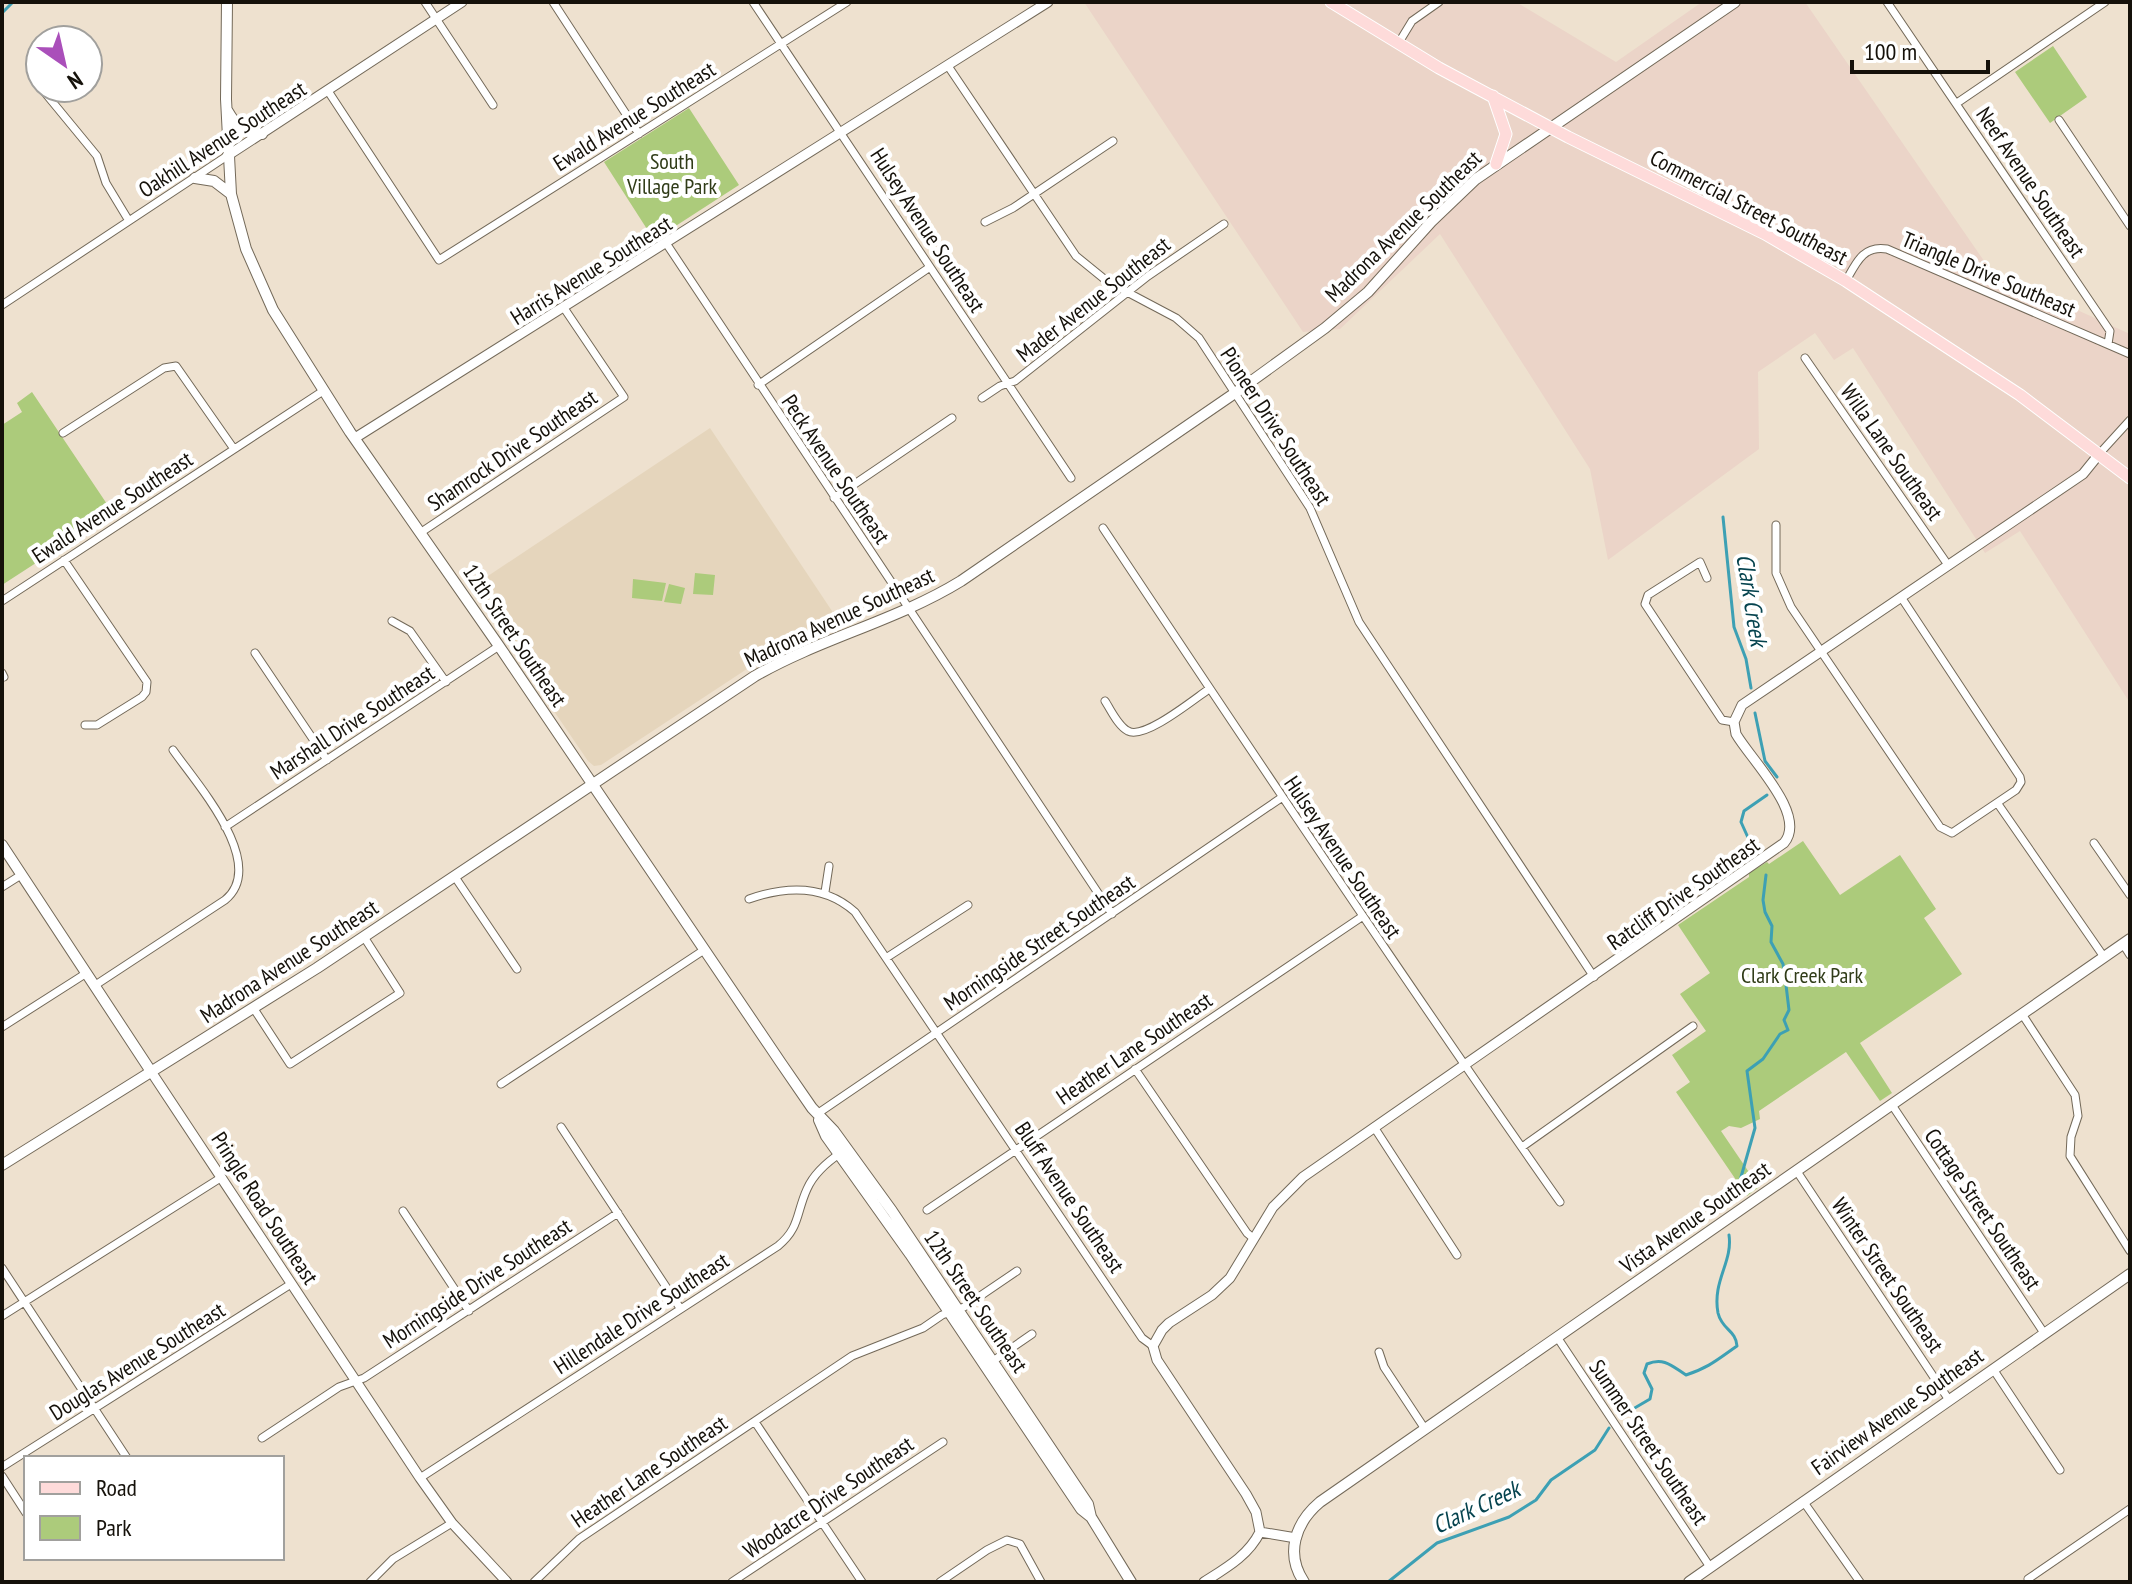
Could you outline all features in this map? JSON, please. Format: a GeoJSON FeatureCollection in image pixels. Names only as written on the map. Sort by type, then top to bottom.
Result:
{"type":"FeatureCollection","features":[{"type":"Feature","properties":{"kind":"main road","name":"12th Street Southeast"},"geometry":{"type":"LineString","coordinates":[[227,2],[227,156],[231,194],[257,278],[291,341],[817,1114],[826,1136],[843,1151],[954,1311],[1081,1509],[1091,1517]]}},
{"type":"Feature","properties":{"kind":"main road","name":"Commercial Street Southeast"},"geometry":{"type":"LineString","coordinates":[[1331,2],[1398,44],[1550,127],[1757,230],[1846,281],[2020,395],[2130,478]]}},
{"type":"Feature","properties":{"kind":"main road","name":"Madrona Avenue Southeast"},"geometry":{"type":"LineString","coordinates":[[2,1165],[254,1009],[769,668],[909,609],[961,581],[1235,393],[1358,300],[1439,214],[1496,164],[1722,6],[1735,2]]}},
{"type":"Feature","properties":{"kind":"main road"},"geometry":{"type":"LineString","coordinates":[[1493,96],[1506,134],[1496,164]]}},
{"type":"Feature","properties":{"kind":"main road"},"geometry":{"type":"LineString","coordinates":[[227,110],[238,128],[262,134]]}},
{"type":"Feature","properties":{"kind":"main road"},"geometry":{"type":"LineString","coordinates":[[195,178],[214,181],[231,194]]}},
{"type":"Feature","properties":{"kind":"main road","name":"Pringle Road Southeast"},"geometry":{"type":"LineString","coordinates":[[2,845],[152,1073]]}},
{"type":"Feature","properties":{"kind":"main road","name":"Vista Avenue Southeast"},"geometry":{"type":"LineString","coordinates":[[1296,1538],[1300,1525],[1312,1509],[2126,942]]}},
{"type":"Feature","properties":{"kind":"main road","name":"Fairview Avenue Southeast"},"geometry":{"type":"LineString","coordinates":[[1689,1582],[2130,1274]]}},
{"type":"Feature","properties":{"kind":"main road","name":"12th Street Southeast"},"geometry":{"type":"LineString","coordinates":[[954,1311],[993,1361],[1076,1485],[1088,1504],[1091,1517],[1131,1582]]}},
{"type":"Feature","properties":{"kind":"main road"},"geometry":{"type":"LineString","coordinates":[[1296,1538],[1293,1557],[1304,1582]]}},
{"type":"Feature","properties":{"kind":"street"},"geometry":{"type":"LineString","coordinates":[[425,2],[493,105]]}},
{"type":"Feature","properties":{"kind":"street","name":"Oakhill Avenue Southeast"},"geometry":{"type":"LineString","coordinates":[[2,305],[462,2]]}},
{"type":"Feature","properties":{"kind":"street"},"geometry":{"type":"LineString","coordinates":[[553,2],[639,134]]}},
{"type":"Feature","properties":{"kind":"street","name":"Hulsey Avenue Southeast"},"geometry":{"type":"LineString","coordinates":[[753,2],[1071,478]]}},
{"type":"Feature","properties":{"kind":"street","name":"Ewald Avenue Southeast"},"geometry":{"type":"LineString","coordinates":[[328,91],[439,260],[847,2]]}},
{"type":"Feature","properties":{"kind":"street","name":"Harris Avenue Southeast"},"geometry":{"type":"LineString","coordinates":[[355,438],[1048,2]]}},
{"type":"Feature","properties":{"kind":"street"},"geometry":{"type":"LineString","coordinates":[[1398,44],[1412,21],[1439,2]]}},
{"type":"Feature","properties":{"kind":"street","name":"Neef Avenue Southeast"},"geometry":{"type":"LineString","coordinates":[[1887,2],[2110,331],[2108,344]]}},
{"type":"Feature","properties":{"kind":"street"},"geometry":{"type":"LineString","coordinates":[[1957,103],[2105,2]]}},
{"type":"Feature","properties":{"kind":"street","name":"Pioneer Drive Southeast"},"geometry":{"type":"LineString","coordinates":[[948,66],[1084,264],[1108,282],[1131,292],[1188,327],[1199,338],[1310,508],[1359,622],[1594,977]]}},
{"type":"Feature","properties":{"kind":"street"},"geometry":{"type":"LineString","coordinates":[[55,104],[97,156],[106,183],[129,221]]}},
{"type":"Feature","properties":{"kind":"street"},"geometry":{"type":"LineString","coordinates":[[2059,120],[2130,226]]}},
{"type":"Feature","properties":{"kind":"street"},"geometry":{"type":"LineString","coordinates":[[985,222],[1034,194],[1113,141]]}},
{"type":"Feature","properties":{"kind":"street","name":"Mader Avenue Southeast"},"geometry":{"type":"LineString","coordinates":[[982,398],[1022,376],[1148,276],[1224,224]]}},
{"type":"Feature","properties":{"kind":"street","name":"Peck Avenue Southeast"},"geometry":{"type":"LineString","coordinates":[[666,243],[1112,914]]}},
{"type":"Feature","properties":{"kind":"street","name":"Triangle Drive Southeast"},"geometry":{"type":"LineString","coordinates":[[1846,281],[1861,255],[1877,248],[1887,249],[2130,354]]}},
{"type":"Feature","properties":{"kind":"street"},"geometry":{"type":"LineString","coordinates":[[758,385],[930,267]]}},
{"type":"Feature","properties":{"kind":"street","name":"Shamrock Drive Southeast"},"geometry":{"type":"LineString","coordinates":[[420,533],[624,397],[564,308]]}},
{"type":"Feature","properties":{"kind":"street","name":"Willa Lane Southeast"},"geometry":{"type":"LineString","coordinates":[[1805,358],[1948,565]]}},
{"type":"Feature","properties":{"kind":"street"},"geometry":{"type":"LineString","coordinates":[[63,433],[164,368],[176,366],[234,449]]}},
{"type":"Feature","properties":{"kind":"street","name":"Ewald Avenue Southeast"},"geometry":{"type":"LineString","coordinates":[[2,601],[323,391]]}},
{"type":"Feature","properties":{"kind":"street"},"geometry":{"type":"LineString","coordinates":[[834,498],[952,418]]}},
{"type":"Feature","properties":{"kind":"street"},"geometry":{"type":"LineString","coordinates":[[1707,578],[1700,562],[1648,595],[1645,604],[1722,720],[1734,722],[1742,705],[2083,474],[2130,420]]}},
{"type":"Feature","properties":{"kind":"street"},"geometry":{"type":"LineString","coordinates":[[1776,525],[1776,573],[1796,614],[1947,833],[1956,831],[1998,804],[2021,782],[1901,597]]}},
{"type":"Feature","properties":{"kind":"street","name":"Hulsey Avenue Southeast"},"geometry":{"type":"LineString","coordinates":[[1103,528],[1281,798],[1560,1202]]}},
{"type":"Feature","properties":{"kind":"street"},"geometry":{"type":"LineString","coordinates":[[64,560],[147,682],[142,697],[99,724],[85,725]]}},
{"type":"Feature","properties":{"kind":"street"},"geometry":{"type":"LineString","coordinates":[[392,621],[410,631],[446,682]]}},
{"type":"Feature","properties":{"kind":"street","name":"Marshall Drive Southeast"},"geometry":{"type":"LineString","coordinates":[[225,827],[499,646]]}},
{"type":"Feature","properties":{"kind":"street"},"geometry":{"type":"LineString","coordinates":[[255,653],[327,760]]}},
{"type":"Feature","properties":{"kind":"street"},"geometry":{"type":"LineString","coordinates":[[1105,701],[1121,726],[1137,733],[1151,728],[1209,689]]}},
{"type":"Feature","properties":{"kind":"street","name":"Ratcliff Drive Southeast"},"geometry":{"type":"LineString","coordinates":[[1153,1346],[1169,1323],[1212,1295],[1230,1278],[1273,1207],[1291,1187],[1777,849],[1788,838],[1792,824],[1790,815],[1742,744],[1734,722]]}},
{"type":"Feature","properties":{"kind":"street"},"geometry":{"type":"LineString","coordinates":[[94,986],[225,900],[238,882],[240,864],[233,840],[173,750]]}},
{"type":"Feature","properties":{"kind":"street","name":"Morningside Street Southeast"},"geometry":{"type":"LineString","coordinates":[[817,1114],[1281,798]]}},
{"type":"Feature","properties":{"kind":"street"},"geometry":{"type":"LineString","coordinates":[[1998,804],[2104,957]]}},
{"type":"Feature","properties":{"kind":"street"},"geometry":{"type":"LineString","coordinates":[[2094,843],[2130,895]]}},
{"type":"Feature","properties":{"kind":"street"},"geometry":{"type":"LineString","coordinates":[[749,899],[790,889],[825,892],[829,866]]}},
{"type":"Feature","properties":{"kind":"street"},"geometry":{"type":"LineString","coordinates":[[2,887],[21,875]]}},
{"type":"Feature","properties":{"kind":"street"},"geometry":{"type":"LineString","coordinates":[[455,877],[517,969]]}},
{"type":"Feature","properties":{"kind":"street","name":"Bluff Avenue Southeast"},"geometry":{"type":"LineString","coordinates":[[825,892],[846,903],[855,912],[1142,1338],[1153,1346],[1162,1368],[1246,1494],[1256,1512],[1260,1532]]}},
{"type":"Feature","properties":{"kind":"street"},"geometry":{"type":"LineString","coordinates":[[886,958],[968,905]]}},
{"type":"Feature","properties":{"kind":"street","name":"Heather Lane Southeast"},"geometry":{"type":"LineString","coordinates":[[927,1210],[1363,916]]}},
{"type":"Feature","properties":{"kind":"street"},"geometry":{"type":"LineString","coordinates":[[254,1009],[290,1064],[400,993],[364,937]]}},
{"type":"Feature","properties":{"kind":"street"},"geometry":{"type":"LineString","coordinates":[[2126,942],[2130,955]]}},
{"type":"Feature","properties":{"kind":"street"},"geometry":{"type":"LineString","coordinates":[[501,1084],[704,950]]}},
{"type":"Feature","properties":{"kind":"street"},"geometry":{"type":"LineString","coordinates":[[2,1027],[85,974]]}},
{"type":"Feature","properties":{"kind":"street"},"geometry":{"type":"LineString","coordinates":[[2022,1014],[2075,1095],[2078,1116],[2071,1137],[2070,1156],[2130,1251]]}},
{"type":"Feature","properties":{"kind":"street"},"geometry":{"type":"LineString","coordinates":[[1522,1147],[1693,1026]]}},
{"type":"Feature","properties":{"kind":"street"},"geometry":{"type":"LineString","coordinates":[[1135,1069],[1253,1238]]}},
{"type":"Feature","properties":{"kind":"street","name":"Pringle Road Southeast"},"geometry":{"type":"LineString","coordinates":[[152,1073],[420,1478],[452,1523],[507,1582]]}},
{"type":"Feature","properties":{"kind":"street","name":"Cottage Street Southeast"},"geometry":{"type":"LineString","coordinates":[[1892,1105],[2044,1333]]}},
{"type":"Feature","properties":{"kind":"street"},"geometry":{"type":"LineString","coordinates":[[561,1127],[680,1308]]}},
{"type":"Feature","properties":{"kind":"street"},"geometry":{"type":"LineString","coordinates":[[1374,1127],[1457,1255]]}},
{"type":"Feature","properties":{"kind":"street","name":"Hillendale Drive Southeast"},"geometry":{"type":"LineString","coordinates":[[420,1478],[790,1236],[812,1180],[827,1162],[843,1151]]}},
{"type":"Feature","properties":{"kind":"street","name":"Winter Street Southeast"},"geometry":{"type":"LineString","coordinates":[[1796,1170],[1949,1400]]}},
{"type":"Feature","properties":{"kind":"street"},"geometry":{"type":"LineString","coordinates":[[2,1316],[222,1177]]}},
{"type":"Feature","properties":{"kind":"street"},"geometry":{"type":"LineString","coordinates":[[403,1211],[469,1311]]}},
{"type":"Feature","properties":{"kind":"street","name":"Morningside Drive Southeast"},"geometry":{"type":"LineString","coordinates":[[262,1438],[339,1387],[364,1378],[618,1213]]}},
{"type":"Feature","properties":{"kind":"street"},"geometry":{"type":"LineString","coordinates":[[2,1268],[126,1456]]}},
{"type":"Feature","properties":{"kind":"street","name":"Heather Lane Southeast"},"geometry":{"type":"LineString","coordinates":[[534,1582],[579,1539],[852,1356],[923,1328],[1017,1271]]}},
{"type":"Feature","properties":{"kind":"street","name":"Douglas Avenue Southeast"},"geometry":{"type":"LineString","coordinates":[[2,1467],[291,1284]]}},
{"type":"Feature","properties":{"kind":"street"},"geometry":{"type":"LineString","coordinates":[[993,1361],[1032,1334]]}},
{"type":"Feature","properties":{"kind":"street","name":"Summer Street Southeast"},"geometry":{"type":"LineString","coordinates":[[1557,1337],[1710,1567]]}},
{"type":"Feature","properties":{"kind":"street"},"geometry":{"type":"LineString","coordinates":[[1379,1352],[1384,1367],[1425,1429]]}},
{"type":"Feature","properties":{"kind":"street"},"geometry":{"type":"LineString","coordinates":[[1993,1369],[2060,1470]]}},
{"type":"Feature","properties":{"kind":"street"},"geometry":{"type":"LineString","coordinates":[[755,1422],[862,1582]]}},
{"type":"Feature","properties":{"kind":"street","name":"Woodacre Drive Southeast"},"geometry":{"type":"LineString","coordinates":[[732,1582],[943,1442]]}},
{"type":"Feature","properties":{"kind":"street"},"geometry":{"type":"LineString","coordinates":[[2,1476],[24,1510]]}},
{"type":"Feature","properties":{"kind":"street"},"geometry":{"type":"LineString","coordinates":[[1803,1501],[1860,1582]]}},
{"type":"Feature","properties":{"kind":"street"},"geometry":{"type":"LineString","coordinates":[[2028,1579],[2130,1509]]}},
{"type":"Feature","properties":{"kind":"street"},"geometry":{"type":"LineString","coordinates":[[370,1582],[393,1559],[452,1523]]}},
{"type":"Feature","properties":{"kind":"street"},"geometry":{"type":"LineString","coordinates":[[1204,1582],[1240,1559],[1260,1532],[1296,1538]]}},
{"type":"Feature","properties":{"kind":"street"},"geometry":{"type":"LineString","coordinates":[[940,1582],[1007,1540],[1020,1544],[1041,1582]]}},
{"type":"Feature","properties":{"kind":"shaded area"},"geometry":{"type":"Polygon","coordinates":[[[1084,2],[1516,2],[1616,62],[1702,2],[1805,2],[1991,271],[2130,334],[2130,703],[2020,531],[1985,553],[1853,348],[1834,360],[1815,333],[1758,372],[1759,449],[1608,560],[1590,469],[1440,234],[1340,329],[1303,332],[1084,2]]]}},
{"type":"Feature","properties":{"kind":"shaded area"},"geometry":{"type":"Polygon","coordinates":[[[710,428],[842,626],[756,663],[601,765],[594,766],[470,588],[710,428]]]}},
{"type":"Feature","properties":{"kind":"green space"},"geometry":{"type":"Polygon","coordinates":[[[2053,46],[2087,97],[2050,123],[2015,72],[2053,46]]]}},
{"type":"Feature","properties":{"kind":"green space","name":"South Village Park"},"geometry":{"type":"Polygon","coordinates":[[[689,108],[739,185],[654,240],[604,162],[689,108]]]}},
{"type":"Feature","properties":{"kind":"green space"},"geometry":{"type":"Polygon","coordinates":[[[32,392],[113,513],[2,585],[2,425],[22,412],[17,403],[32,392]]]}},
{"type":"Feature","properties":{"kind":"green space"},"geometry":{"type":"Polygon","coordinates":[[[695,573],[715,575],[713,595],[693,594],[695,573]]]}},
{"type":"Feature","properties":{"kind":"green space"},"geometry":{"type":"Polygon","coordinates":[[[633,579],[666,583],[662,601],[632,598],[633,579]]]}},
{"type":"Feature","properties":{"kind":"green space"},"geometry":{"type":"Polygon","coordinates":[[[669,584],[685,588],[681,604],[664,602],[669,584]]]}},
{"type":"Feature","properties":{"kind":"green space","name":"Clark Creek Park"},"geometry":{"type":"Polygon","coordinates":[[[1803,841],[1840,895],[1900,855],[1936,909],[1924,918],[1962,974],[1860,1043],[1892,1093],[1880,1101],[1846,1052],[1759,1111],[1760,1119],[1741,1128],[1729,1126],[1721,1131],[1759,1187],[1747,1196],[1676,1092],[1690,1082],[1672,1055],[1706,1031],[1680,994],[1710,973],[1678,925],[1749,877],[1749,873],[1767,862],[1769,864],[1803,841]]]}},
{"type":"Feature","properties":{"kind":"waterway"},"geometry":{"type":"LineString","coordinates":[[2,13],[13,2]]}},
{"type":"Feature","properties":{"kind":"waterway","name":"Clark Creek"},"geometry":{"type":"LineString","coordinates":[[1723,517],[1734,627],[1746,659],[1751,688]]}},
{"type":"Feature","properties":{"kind":"waterway","name":"Clark Creek"},"geometry":{"type":"LineString","coordinates":[[1755,713],[1765,761],[1777,777]]}},
{"type":"Feature","properties":{"kind":"waterway","name":"Clark Creek"},"geometry":{"type":"LineString","coordinates":[[1750,842],[1741,822],[1744,811],[1767,795]]}},
{"type":"Feature","properties":{"kind":"waterway","name":"Clark Creek"},"geometry":{"type":"LineString","coordinates":[[1735,1198],[1755,1128],[1747,1071],[1763,1059],[1780,1034],[1788,1030],[1784,1020],[1789,1010],[1783,964],[1771,942],[1772,926],[1763,900],[1766,875]]}},
{"type":"Feature","properties":{"kind":"waterway","name":"Clark Creek"},"geometry":{"type":"LineString","coordinates":[[1621,1416],[1650,1399],[1652,1389],[1644,1373],[1647,1364],[1663,1362],[1686,1375],[1708,1366],[1737,1346],[1734,1336],[1720,1319],[1717,1302],[1729,1235]]}},
{"type":"Feature","properties":{"kind":"waterway","name":"Clark Creek"},"geometry":{"type":"LineString","coordinates":[[1388,1582],[1437,1543],[1509,1517],[1536,1500],[1551,1480],[1595,1450],[1609,1428]]}}]}
